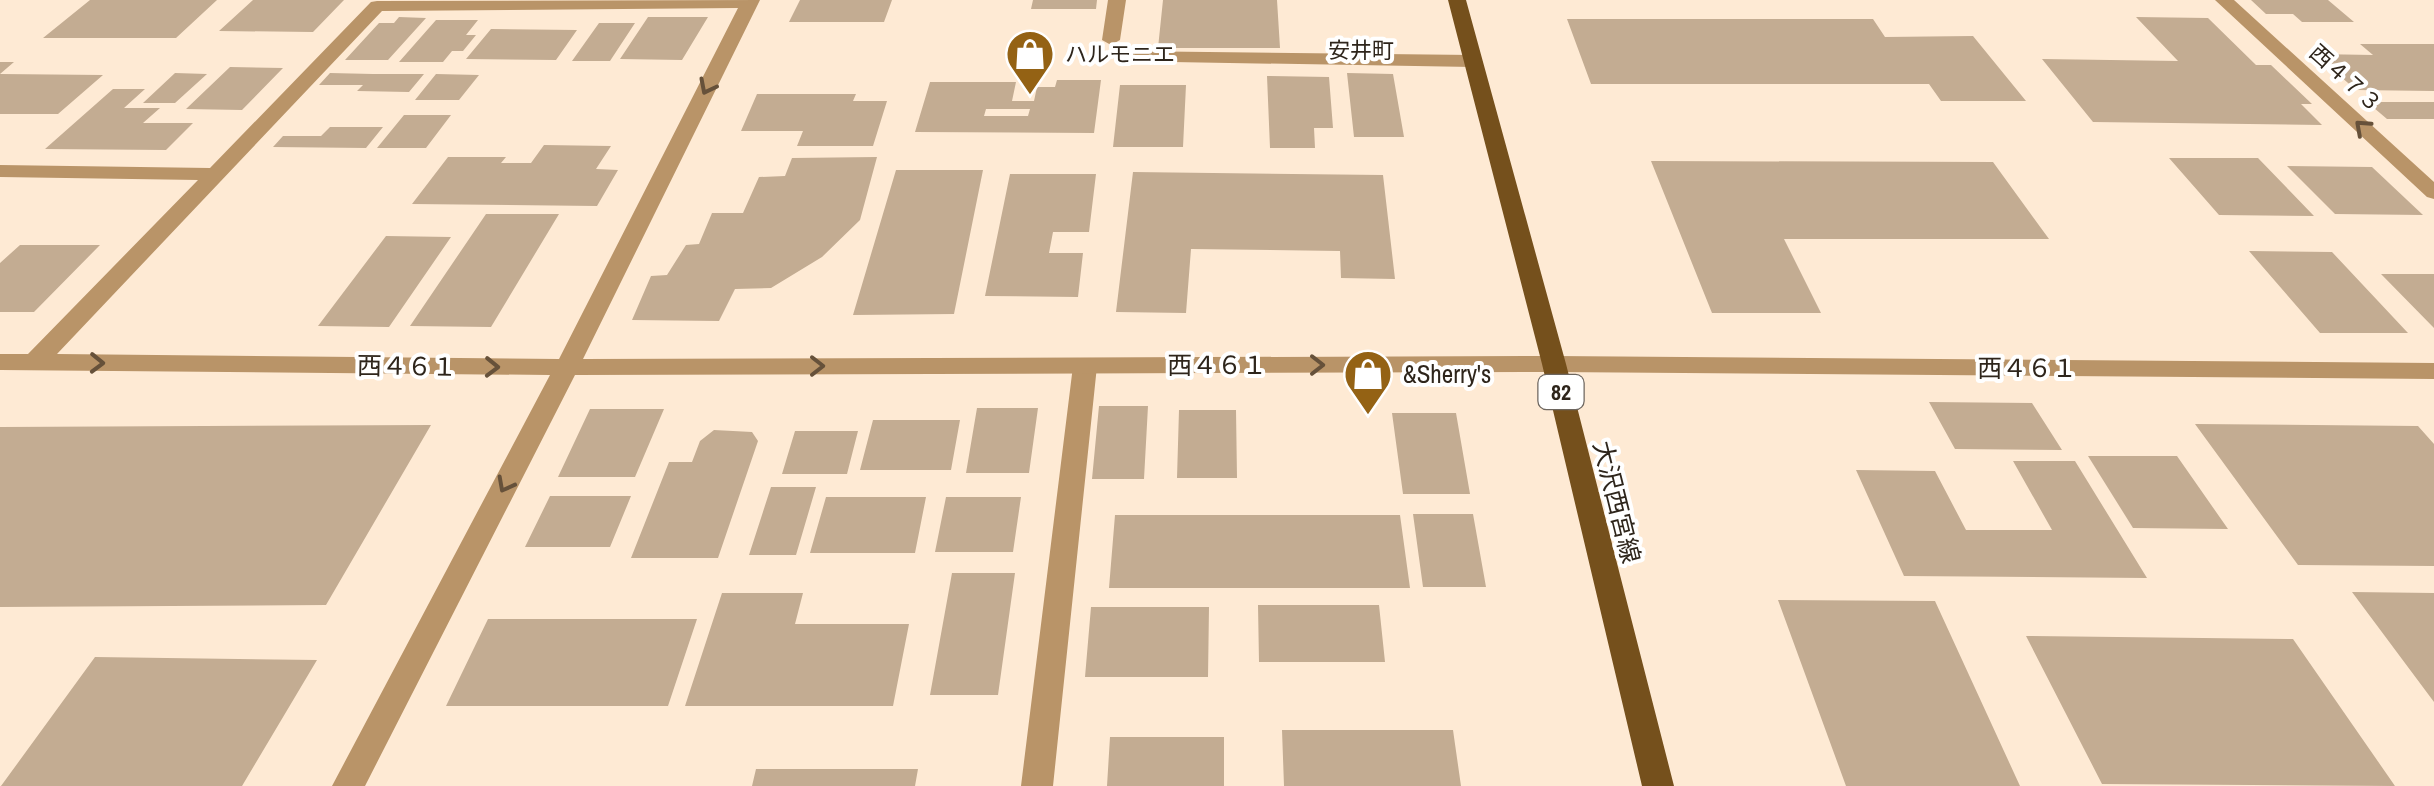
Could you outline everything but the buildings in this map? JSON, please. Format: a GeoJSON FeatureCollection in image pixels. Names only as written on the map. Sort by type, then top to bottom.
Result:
{"type":"FeatureCollection","features":[{"type":"Feature","properties":{"kind":"main road","name":"大沢西宮線"},"geometry":{"type":"LineString","coordinates":[[1457,0],[1554,364],[1658,786]]}},
{"type":"Feature","properties":{"kind":"street"},"geometry":{"type":"LineString","coordinates":[[1118,0],[1116,48],[1473,61]]}},
{"type":"Feature","properties":{"kind":"street","name":"西４７３"},"geometry":{"type":"LineString","coordinates":[[2224,0],[2434,193]]}},
{"type":"Feature","properties":{"kind":"street"},"geometry":{"type":"LineString","coordinates":[[34,362],[377,6],[750,2],[567,367],[348,786]]}},
{"type":"Feature","properties":{"kind":"street"},"geometry":{"type":"LineString","coordinates":[[0,171],[216,174]]}},
{"type":"Feature","properties":{"kind":"street","name":"西４６１"},"geometry":{"type":"LineString","coordinates":[[0,362],[567,367],[1554,364],[2434,371]]}},
{"type":"Feature","properties":{"kind":"street"},"geometry":{"type":"LineString","coordinates":[[1037,786],[1085,366]]}},
{"type":"Feature","properties":{"kind":"place","name":"ハルモニエ"},"geometry":{"type":"Point","coordinates":[1030,96]}},
{"type":"Feature","properties":{"kind":"place","name":"&Sherry's"},"geometry":{"type":"Point","coordinates":[1368,416]}},
{"type":"Feature","properties":{"kind":"district","name":"安井町"},"geometry":{"type":"Point","coordinates":[1361,50]}}]}
